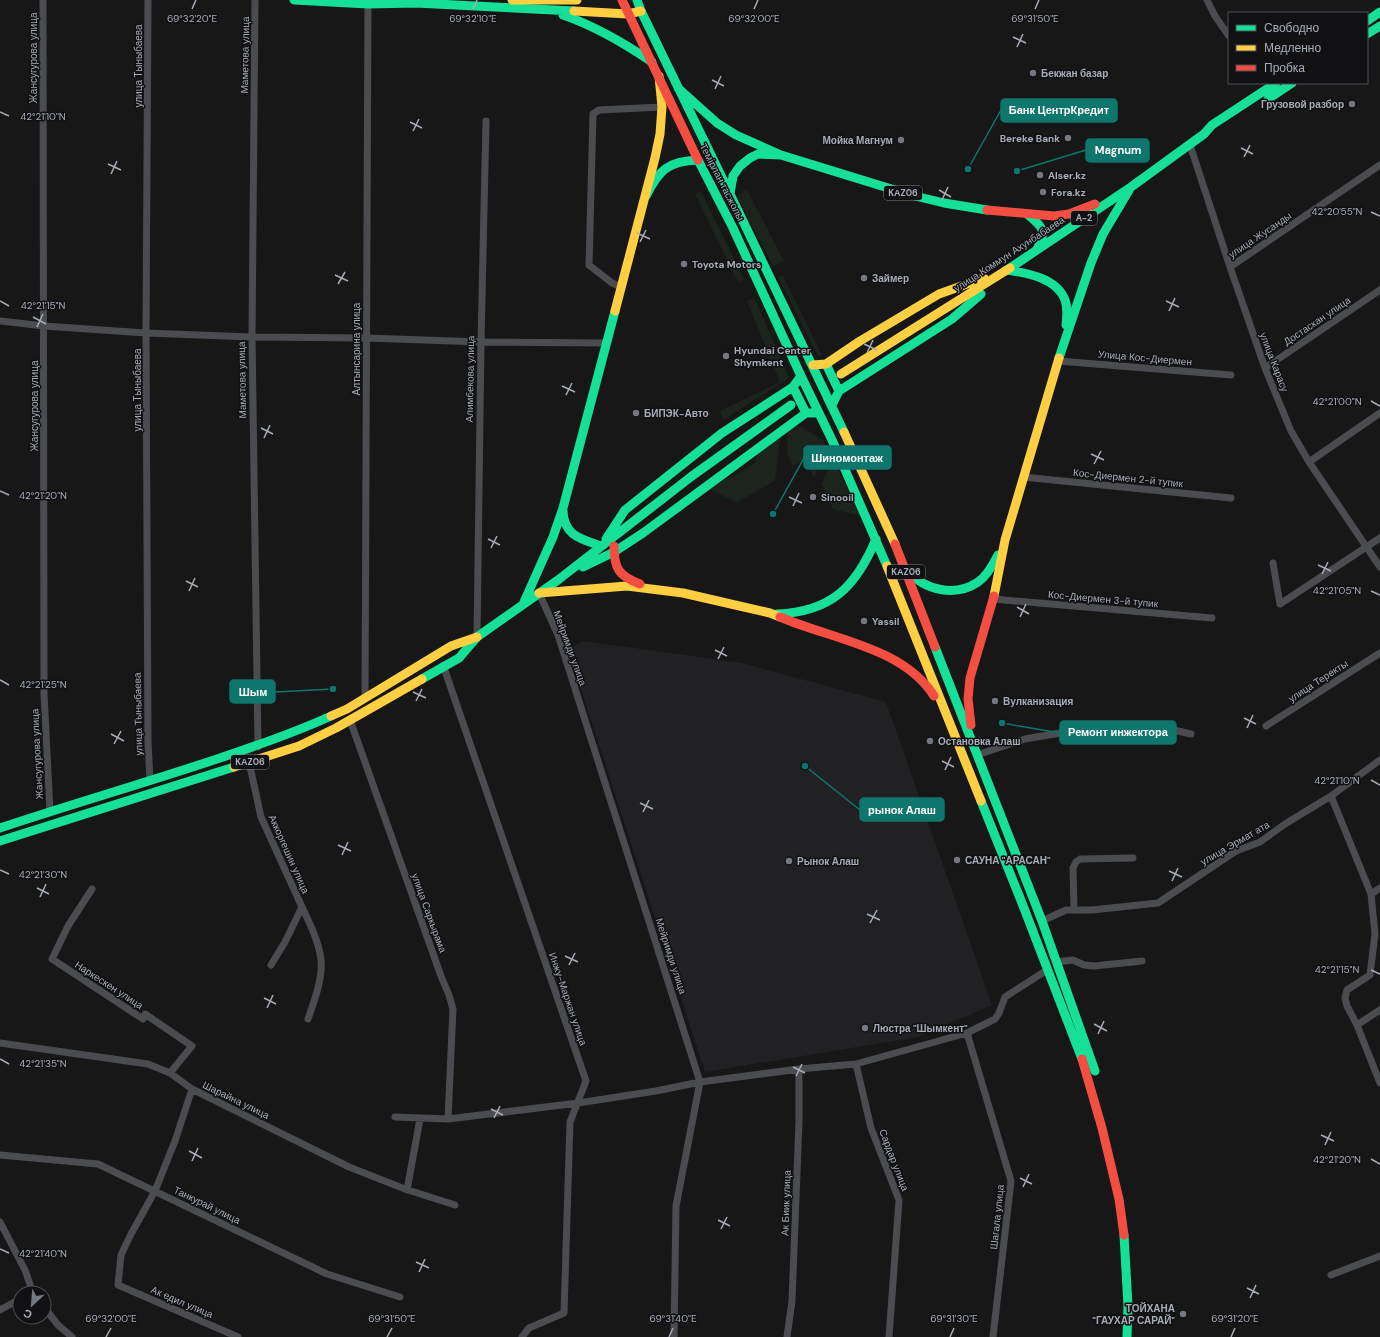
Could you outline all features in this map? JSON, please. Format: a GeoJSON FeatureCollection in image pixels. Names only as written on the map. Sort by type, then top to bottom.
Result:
{"type":"FeatureCollection","features":[{"type":"Feature","properties":{"kind":"main road"},"geometry":{"type":"LineString","coordinates":[[294,0],[416,3],[547,11],[628,14],[641,11]]}},
{"type":"Feature","properties":{"kind":"main road"},"geometry":{"type":"LineString","coordinates":[[512,0],[577,0]]}},
{"type":"Feature","properties":{"kind":"main road","name":"Темірлан тасжолы"},"geometry":{"type":"LineString","coordinates":[[622,0],[698,160],[733,228],[801,376]]}},
{"type":"Feature","properties":{"kind":"main road","name":"Темірлан тасжолы"},"geometry":{"type":"LineString","coordinates":[[637,0],[678,88],[813,365]]}},
{"type":"Feature","properties":{"kind":"main road"},"geometry":{"type":"LineString","coordinates":[[547,11],[582,21],[604,32],[653,63]]}},
{"type":"Feature","properties":{"kind":"main road"},"geometry":{"type":"LineString","coordinates":[[1368,20],[1380,12]]}},
{"type":"Feature","properties":{"kind":"main road"},"geometry":{"type":"LineString","coordinates":[[1368,33],[1380,26]]}},
{"type":"Feature","properties":{"kind":"main road"},"geometry":{"type":"LineString","coordinates":[[524,602],[548,550],[563,508],[646,196],[660,134],[662,107],[659,76]]}},
{"type":"Feature","properties":{"kind":"main road","name":"A-2"},"geometry":{"type":"LineString","coordinates":[[1232,117],[1290,84]]}},
{"type":"Feature","properties":{"kind":"main road","name":"A-2"},"geometry":{"type":"LineString","coordinates":[[1232,117],[1264,86]]}},
{"type":"Feature","properties":{"kind":"main road"},"geometry":{"type":"LineString","coordinates":[[678,88],[717,123],[736,135],[781,155]]}},
{"type":"Feature","properties":{"kind":"main road","name":"улица Коммун Ахунбабаева"},"geometry":{"type":"LineString","coordinates":[[841,374],[1007,270],[1131,187],[1204,134],[1217,131],[1232,117]]}},
{"type":"Feature","properties":{"kind":"main road","name":"KАZ06"},"geometry":{"type":"LineString","coordinates":[[730,194],[733,176],[740,166],[750,158],[758,154],[781,155],[911,195],[944,203],[991,211],[1028,214]]}},
{"type":"Feature","properties":{"kind":"main road"},"geometry":{"type":"LineString","coordinates":[[646,196],[654,179],[663,168],[683,160],[698,160]]}},
{"type":"Feature","properties":{"kind":"main road"},"geometry":{"type":"LineString","coordinates":[[1028,214],[1054,216],[1069,214],[1089,207],[1131,187]]}},
{"type":"Feature","properties":{"kind":"main road"},"geometry":{"type":"LineString","coordinates":[[972,743],[968,699],[970,678],[993,599],[1005,540],[1062,348],[1091,263],[1103,234],[1131,187]]}},
{"type":"Feature","properties":{"kind":"main road"},"geometry":{"type":"LineString","coordinates":[[1028,214],[1038,221],[1043,228],[1043,240],[1036,250]]}},
{"type":"Feature","properties":{"kind":"main road"},"geometry":{"type":"LineString","coordinates":[[813,365],[826,364],[860,341],[940,294],[1007,270],[1038,276],[1047,280],[1059,290],[1066,302],[1068,316],[1062,348]]}},
{"type":"Feature","properties":{"kind":"main road"},"geometry":{"type":"LineString","coordinates":[[832,405],[839,391],[952,319],[1007,270]]}},
{"type":"Feature","properties":{"kind":"main road"},"geometry":{"type":"LineString","coordinates":[[826,364],[839,391]]}},
{"type":"Feature","properties":{"kind":"main road","name":"KАZ06"},"geometry":{"type":"LineString","coordinates":[[813,365],[904,566],[1042,921],[1093,1066],[1112,1129],[1127,1198],[1134,1244],[1136,1337]]}},
{"type":"Feature","properties":{"kind":"main road"},"geometry":{"type":"LineString","coordinates":[[563,508],[562,518],[570,533],[601,546],[625,510],[722,433],[792,387],[801,376]]}},
{"type":"Feature","properties":{"kind":"main road","name":"KАZ06"},"geometry":{"type":"LineString","coordinates":[[801,376],[833,442],[876,539],[919,644],[1084,1068],[1102,1128],[1118,1199],[1125,1244],[1128,1306],[1127,1337]]}},
{"type":"Feature","properties":{"kind":"main road"},"geometry":{"type":"LineString","coordinates":[[792,387],[806,413]]}},
{"type":"Feature","properties":{"kind":"main road","name":"KАZ06"},"geometry":{"type":"LineString","coordinates":[[0,841],[299,746],[350,720],[459,658],[477,637],[524,602],[558,580],[692,476],[791,405]]}},
{"type":"Feature","properties":{"kind":"main road"},"geometry":{"type":"LineString","coordinates":[[558,580],[614,552],[643,533],[806,413],[818,412]]}},
{"type":"Feature","properties":{"kind":"main road"},"geometry":{"type":"LineString","coordinates":[[614,537],[616,568],[620,574],[628,580],[649,588]]}},
{"type":"Feature","properties":{"kind":"main road"},"geometry":{"type":"LineString","coordinates":[[770,613],[790,614],[807,612],[826,603],[843,591],[855,579],[871,554],[876,539]]}},
{"type":"Feature","properties":{"kind":"main road"},"geometry":{"type":"LineString","coordinates":[[904,566],[918,581],[934,589],[949,591],[964,588],[978,582],[992,567],[1005,540]]}},
{"type":"Feature","properties":{"kind":"main road","name":"KАZ06"},"geometry":{"type":"LineString","coordinates":[[539,593],[627,586],[683,593],[770,613],[796,624],[880,652],[915,673],[927,685],[956,737]]}},
{"type":"Feature","properties":{"kind":"main road","name":"KАZ06"},"geometry":{"type":"LineString","coordinates":[[0,828],[258,745],[318,722],[347,709],[450,646],[477,637]]}},
{"type":"Feature","properties":{"kind":"street","name":"Жансугурова улица"},"geometry":{"type":"LineString","coordinates":[[43,0],[44,694],[50,811]]}},
{"type":"Feature","properties":{"kind":"street","name":"улица Тыныбаева"},"geometry":{"type":"LineString","coordinates":[[148,0],[146,333],[148,742],[150,780]]}},
{"type":"Feature","properties":{"kind":"street","name":"Маметова улица"},"geometry":{"type":"LineString","coordinates":[[255,0],[252,337],[258,745],[262,758]]}},
{"type":"Feature","properties":{"kind":"street"},"geometry":{"type":"LineString","coordinates":[[1207,0],[1228,34]]}},
{"type":"Feature","properties":{"kind":"street","name":"Алтынсарина улица"},"geometry":{"type":"LineString","coordinates":[[365,698],[368,2]]}},
{"type":"Feature","properties":{"kind":"street"},"geometry":{"type":"LineString","coordinates":[[622,286],[612,283],[590,265],[593,114],[599,110],[662,107]]}},
{"type":"Feature","properties":{"kind":"street","name":"Алимбекова улица"},"geometry":{"type":"LineString","coordinates":[[477,637],[486,121]]}},
{"type":"Feature","properties":{"kind":"street","name":"улица Карасу"},"geometry":{"type":"LineString","coordinates":[[1190,145],[1265,368],[1292,431],[1309,462],[1380,567]]}},
{"type":"Feature","properties":{"kind":"street","name":"улица Жусанды"},"geometry":{"type":"LineString","coordinates":[[1230,267],[1380,165]]}},
{"type":"Feature","properties":{"kind":"street","name":"Достаскан улица"},"geometry":{"type":"LineString","coordinates":[[1265,368],[1380,290]]}},
{"type":"Feature","properties":{"kind":"street"},"geometry":{"type":"LineString","coordinates":[[0,321],[44,326],[146,333],[252,337],[606,343]]}},
{"type":"Feature","properties":{"kind":"street","name":"Улица Кос-Диермен"},"geometry":{"type":"LineString","coordinates":[[1058,361],[1231,376]]}},
{"type":"Feature","properties":{"kind":"street"},"geometry":{"type":"LineString","coordinates":[[1309,462],[1380,414]]}},
{"type":"Feature","properties":{"kind":"street","name":"Кос-Диермен 2-й тупик"},"geometry":{"type":"LineString","coordinates":[[1024,477],[1231,498]]}},
{"type":"Feature","properties":{"kind":"street"},"geometry":{"type":"LineString","coordinates":[[1273,563],[1280,604],[1380,538]]}},
{"type":"Feature","properties":{"kind":"street","name":"Мейримди улица"},"geometry":{"type":"LineString","coordinates":[[539,593],[558,635],[700,1082],[676,1206],[674,1337]]}},
{"type":"Feature","properties":{"kind":"street","name":"Кос-Диермен 3-й тупик"},"geometry":{"type":"LineString","coordinates":[[993,599],[1212,618]]}},
{"type":"Feature","properties":{"kind":"street","name":"улица Теректы"},"geometry":{"type":"LineString","coordinates":[[1266,726],[1380,652]]}},
{"type":"Feature","properties":{"kind":"street","name":"Инжу-Маржан улица"},"geometry":{"type":"LineString","coordinates":[[437,654],[444,667],[586,1081],[570,1122],[564,1313],[529,1328],[522,1337]]}},
{"type":"Feature","properties":{"kind":"street","name":"улица Саркырама"},"geometry":{"type":"LineString","coordinates":[[350,720],[453,1009],[448,1119]]}},
{"type":"Feature","properties":{"kind":"street"},"geometry":{"type":"LineString","coordinates":[[977,755],[1025,740],[1078,730],[1169,729],[1191,734]]}},
{"type":"Feature","properties":{"kind":"street","name":"улица Эрмат ата"},"geometry":{"type":"LineString","coordinates":[[1042,921],[1066,910],[1092,910],[1158,903],[1236,851],[1260,842],[1285,824],[1331,796],[1380,760]]}},
{"type":"Feature","properties":{"kind":"street","name":"Аккоргешин улица"},"geometry":{"type":"LineString","coordinates":[[249,762],[261,817],[315,937],[321,961],[319,981],[308,1018]]}},
{"type":"Feature","properties":{"kind":"street"},"geometry":{"type":"LineString","coordinates":[[1331,796],[1371,894],[1375,934],[1370,975],[1347,990],[1345,998],[1358,1025],[1380,1084]]}},
{"type":"Feature","properties":{"kind":"street"},"geometry":{"type":"LineString","coordinates":[[1074,910],[1074,868],[1076,862],[1080,859],[1133,858]]}},
{"type":"Feature","properties":{"kind":"street"},"geometry":{"type":"LineString","coordinates":[[1371,894],[1380,888]]}},
{"type":"Feature","properties":{"kind":"street","name":"Наркескен улица"},"geometry":{"type":"LineString","coordinates":[[92,889],[68,926],[52,959],[142,1019],[145,1014],[192,1046],[170,1073]]}},
{"type":"Feature","properties":{"kind":"street"},"geometry":{"type":"LineString","coordinates":[[271,965],[302,907]]}},
{"type":"Feature","properties":{"kind":"street"},"geometry":{"type":"LineString","coordinates":[[1056,962],[1073,960],[1084,965],[1094,966],[1142,961]]}},
{"type":"Feature","properties":{"kind":"street"},"geometry":{"type":"LineString","coordinates":[[395,1117],[448,1119],[656,1091],[700,1082],[799,1069],[856,1064],[967,1032],[995,1019],[1005,997],[1047,970]]}},
{"type":"Feature","properties":{"kind":"street"},"geometry":{"type":"LineString","coordinates":[[1358,1025],[1380,1010]]}},
{"type":"Feature","properties":{"kind":"street","name":"Шагала улица"},"geometry":{"type":"LineString","coordinates":[[967,1032],[1011,1181],[993,1337]]}},
{"type":"Feature","properties":{"kind":"street","name":"Шарайна улица"},"geometry":{"type":"LineString","coordinates":[[0,1043],[148,1064],[170,1073],[192,1089],[349,1167],[407,1190],[455,1204]]}},
{"type":"Feature","properties":{"kind":"street","name":"Сардар улица"},"geometry":{"type":"LineString","coordinates":[[856,1064],[871,1128],[899,1200],[889,1337]]}},
{"type":"Feature","properties":{"kind":"street","name":"Ак Биик улица"},"geometry":{"type":"LineString","coordinates":[[787,1337],[792,1294],[800,1121],[799,1069]]}},
{"type":"Feature","properties":{"kind":"street"},"geometry":{"type":"LineString","coordinates":[[155,1191],[175,1141],[192,1089]]}},
{"type":"Feature","properties":{"kind":"street"},"geometry":{"type":"LineString","coordinates":[[407,1190],[420,1119]]}},
{"type":"Feature","properties":{"kind":"street","name":"Танкурай улица"},"geometry":{"type":"LineString","coordinates":[[0,1155],[98,1164],[327,1274],[400,1297]]}},
{"type":"Feature","properties":{"kind":"street","name":"Ак едил улица"},"geometry":{"type":"LineString","coordinates":[[155,1191],[121,1255],[118,1285],[238,1337]]}},
{"type":"Feature","properties":{"kind":"street"},"geometry":{"type":"LineString","coordinates":[[0,1222],[25,1270],[30,1285]]}},
{"type":"Feature","properties":{"kind":"street"},"geometry":{"type":"LineString","coordinates":[[1331,1275],[1380,1256]]}},
{"type":"Feature","properties":{"kind":"street"},"geometry":{"type":"LineString","coordinates":[[0,1310],[12,1303]]}},
{"type":"Feature","properties":{"kind":"street"},"geometry":{"type":"LineString","coordinates":[[52,1317],[58,1325],[72,1337]]}},
{"type":"Feature","properties":{"kind":"shaded area"},"geometry":{"type":"Polygon","coordinates":[[[747,190],[784,261],[773,266],[737,196],[747,190]]]}},
{"type":"Feature","properties":{"kind":"shaded area"},"geometry":{"type":"Polygon","coordinates":[[[701,191],[744,279],[738,282],[695,194],[701,191]]]}},
{"type":"Feature","properties":{"kind":"shaded area"},"geometry":{"type":"Polygon","coordinates":[[[783,276],[822,355],[818,356],[778,277],[783,276]]]}},
{"type":"Feature","properties":{"kind":"shaded area"},"geometry":{"type":"Polygon","coordinates":[[[754,297],[789,378],[723,420],[720,411],[780,382],[747,301],[754,297]]]}},
{"type":"Feature","properties":{"kind":"shaded area"},"geometry":{"type":"Polygon","coordinates":[[[798,425],[823,440],[827,447],[814,477],[805,460],[792,466],[787,452],[788,428],[798,425]]]}},
{"type":"Feature","properties":{"kind":"shaded area"},"geometry":{"type":"Polygon","coordinates":[[[781,434],[775,481],[737,502],[704,487],[723,475],[730,478],[755,463],[757,452],[781,434]]]}},
{"type":"Feature","properties":{"kind":"shaded area"},"geometry":{"type":"Polygon","coordinates":[[[833,460],[861,516],[833,509],[821,484],[833,460]]]}},
{"type":"Feature","properties":{"kind":"shaded area","name":"Рынок Алаш"},"geometry":{"type":"Polygon","coordinates":[[[584,641],[742,663],[886,702],[992,1005],[918,1037],[705,1072],[568,649],[584,641]]]}},
{"type":"Feature","properties":{"kind":"traffic: fast"},"geometry":{"type":"LineString","coordinates":[[294,0],[368,4],[416,3],[574,11]]}},
{"type":"Feature","properties":{"kind":"traffic: fast"},"geometry":{"type":"LineString","coordinates":[[637,0],[730,194]]}},
{"type":"Feature","properties":{"kind":"traffic: fast"},"geometry":{"type":"LineString","coordinates":[[1368,20],[1380,12]]}},
{"type":"Feature","properties":{"kind":"traffic: fast"},"geometry":{"type":"LineString","coordinates":[[563,15],[586,24],[609,36],[652,62]]}},
{"type":"Feature","properties":{"kind":"traffic: fast"},"geometry":{"type":"LineString","coordinates":[[1368,33],[1380,26]]}},
{"type":"Feature","properties":{"kind":"traffic: fast"},"geometry":{"type":"LineString","coordinates":[[1010,268],[1131,187],[1204,134],[1212,125],[1274,84]]}},
{"type":"Feature","properties":{"kind":"traffic: fast"},"geometry":{"type":"LineString","coordinates":[[1268,99],[1290,84]]}},
{"type":"Feature","properties":{"kind":"traffic: fast"},"geometry":{"type":"LineString","coordinates":[[678,88],[717,123],[736,135],[781,155],[911,195],[944,203],[987,210]]}},
{"type":"Feature","properties":{"kind":"traffic: fast"},"geometry":{"type":"LineString","coordinates":[[781,155],[758,154],[750,158],[740,166],[733,176],[730,194],[844,432]]}},
{"type":"Feature","properties":{"kind":"traffic: fast"},"geometry":{"type":"LineString","coordinates":[[646,196],[660,173],[679,162],[698,160],[733,228],[833,442],[887,566]]}},
{"type":"Feature","properties":{"kind":"traffic: fast"},"geometry":{"type":"LineString","coordinates":[[1059,358],[1091,263],[1103,234],[1131,187]]}},
{"type":"Feature","properties":{"kind":"traffic: fast"},"geometry":{"type":"LineString","coordinates":[[1027,214],[1042,229],[1042,238],[1037,249]]}},
{"type":"Feature","properties":{"kind":"traffic: fast"},"geometry":{"type":"LineString","coordinates":[[1005,271],[1007,270],[1032,275],[1055,286],[1061,293],[1066,303],[1066,325]]}},
{"type":"Feature","properties":{"kind":"traffic: fast"},"geometry":{"type":"LineString","coordinates":[[832,405],[839,391],[952,319],[981,294]]}},
{"type":"Feature","properties":{"kind":"traffic: fast"},"geometry":{"type":"LineString","coordinates":[[524,602],[553,537],[563,508],[615,311]]}},
{"type":"Feature","properties":{"kind":"traffic: fast"},"geometry":{"type":"LineString","coordinates":[[826,364],[839,391]]}},
{"type":"Feature","properties":{"kind":"traffic: fast"},"geometry":{"type":"LineString","coordinates":[[606,539],[625,510],[722,433],[793,387],[801,376]]}},
{"type":"Feature","properties":{"kind":"traffic: fast"},"geometry":{"type":"LineString","coordinates":[[793,387],[806,413]]}},
{"type":"Feature","properties":{"kind":"traffic: fast"},"geometry":{"type":"LineString","coordinates":[[422,679],[459,658],[477,637],[558,580],[692,476],[791,405]]}},
{"type":"Feature","properties":{"kind":"traffic: fast"},"geometry":{"type":"LineString","coordinates":[[583,567],[614,552],[643,533],[806,413],[818,413]]}},
{"type":"Feature","properties":{"kind":"traffic: fast"},"geometry":{"type":"LineString","coordinates":[[563,511],[564,519],[570,531],[580,538],[601,546]]}},
{"type":"Feature","properties":{"kind":"traffic: fast"},"geometry":{"type":"LineString","coordinates":[[777,614],[796,612],[812,608],[827,602],[839,594],[860,571],[876,539]]}},
{"type":"Feature","properties":{"kind":"traffic: fast"},"geometry":{"type":"LineString","coordinates":[[908,570],[923,583],[931,587],[941,590],[960,589],[969,587],[981,580],[990,570],[998,555]]}},
{"type":"Feature","properties":{"kind":"traffic: fast"},"geometry":{"type":"LineString","coordinates":[[935,647],[1042,921],[1095,1071]]}},
{"type":"Feature","properties":{"kind":"traffic: fast"},"geometry":{"type":"LineString","coordinates":[[0,828],[232,754],[289,734],[331,716]]}},
{"type":"Feature","properties":{"kind":"traffic: fast"},"geometry":{"type":"LineString","coordinates":[[0,841],[234,767]]}},
{"type":"Feature","properties":{"kind":"traffic: fast"},"geometry":{"type":"LineString","coordinates":[[981,801],[1082,1059]]}},
{"type":"Feature","properties":{"kind":"traffic: fast"},"geometry":{"type":"LineString","coordinates":[[1124,1235],[1128,1306],[1127,1337]]}},
{"type":"Feature","properties":{"kind":"traffic: slow"},"geometry":{"type":"LineString","coordinates":[[512,0],[577,0]]}},
{"type":"Feature","properties":{"kind":"traffic: slow"},"geometry":{"type":"LineString","coordinates":[[574,11],[628,14],[641,11]]}},
{"type":"Feature","properties":{"kind":"traffic: slow"},"geometry":{"type":"LineString","coordinates":[[615,311],[660,134],[662,107],[659,76]]}},
{"type":"Feature","properties":{"kind":"traffic: slow"},"geometry":{"type":"LineString","coordinates":[[841,374],[1010,268]]}},
{"type":"Feature","properties":{"kind":"traffic: slow"},"geometry":{"type":"LineString","coordinates":[[813,365],[826,364],[860,341],[939,294],[984,278]]}},
{"type":"Feature","properties":{"kind":"traffic: slow"},"geometry":{"type":"LineString","coordinates":[[994,596],[1005,540],[1059,358]]}},
{"type":"Feature","properties":{"kind":"traffic: slow"},"geometry":{"type":"LineString","coordinates":[[844,432],[895,544]]}},
{"type":"Feature","properties":{"kind":"traffic: slow"},"geometry":{"type":"LineString","coordinates":[[887,566],[981,801]]}},
{"type":"Feature","properties":{"kind":"traffic: slow"},"geometry":{"type":"LineString","coordinates":[[539,593],[627,586],[683,593],[770,613],[780,617]]}},
{"type":"Feature","properties":{"kind":"traffic: slow"},"geometry":{"type":"LineString","coordinates":[[331,716],[347,709],[451,646],[477,637]]}},
{"type":"Feature","properties":{"kind":"traffic: slow"},"geometry":{"type":"LineString","coordinates":[[234,767],[299,746],[336,728],[422,679]]}},
{"type":"Feature","properties":{"kind":"traffic: jam"},"geometry":{"type":"LineString","coordinates":[[622,0],[698,160]]}},
{"type":"Feature","properties":{"kind":"traffic: jam"},"geometry":{"type":"LineString","coordinates":[[987,210],[1054,216],[1069,214],[1095,204]]}},
{"type":"Feature","properties":{"kind":"traffic: jam"},"geometry":{"type":"LineString","coordinates":[[895,544],[935,647]]}},
{"type":"Feature","properties":{"kind":"traffic: jam"},"geometry":{"type":"LineString","coordinates":[[614,546],[615,561],[619,571],[627,578],[640,584]]}},
{"type":"Feature","properties":{"kind":"traffic: jam"},"geometry":{"type":"LineString","coordinates":[[971,725],[968,699],[970,678],[994,596]]}},
{"type":"Feature","properties":{"kind":"traffic: jam"},"geometry":{"type":"LineString","coordinates":[[780,617],[864,646],[885,655],[904,666],[921,679],[934,696]]}},
{"type":"Feature","properties":{"kind":"traffic: jam"},"geometry":{"type":"LineString","coordinates":[[1082,1059],[1102,1128],[1119,1199],[1124,1235]]}},
{"type":"Feature","properties":{"kind":"place","name":"Бекжан базар"},"geometry":{"type":"Point","coordinates":[1033,73]}},
{"type":"Feature","properties":{"kind":"place","name":"Грузовой разбор"},"geometry":{"type":"Point","coordinates":[1352,104]}},
{"type":"Feature","properties":{"kind":"place","name":"Bereke Bank"},"geometry":{"type":"Point","coordinates":[1068,138]}},
{"type":"Feature","properties":{"kind":"place","name":"Мойка Магнум"},"geometry":{"type":"Point","coordinates":[901,140]}},
{"type":"Feature","properties":{"kind":"place","name":"Банк ЦентрКредит"},"geometry":{"type":"Point","coordinates":[968,169]}},
{"type":"Feature","properties":{"kind":"place","name":"Magnum"},"geometry":{"type":"Point","coordinates":[1017,171]}},
{"type":"Feature","properties":{"kind":"place","name":"Alser.kz"},"geometry":{"type":"Point","coordinates":[1040,175]}},
{"type":"Feature","properties":{"kind":"place","name":"Fora.kz"},"geometry":{"type":"Point","coordinates":[1043,192]}},
{"type":"Feature","properties":{"kind":"place","name":"Toyota Motors"},"geometry":{"type":"Point","coordinates":[684,264]}},
{"type":"Feature","properties":{"kind":"place","name":"Займер"},"geometry":{"type":"Point","coordinates":[864,278]}},
{"type":"Feature","properties":{"kind":"place","name":"Hyundai Center Shymkent"},"geometry":{"type":"Point","coordinates":[726,356]}},
{"type":"Feature","properties":{"kind":"place","name":"БИПЭК-Авто"},"geometry":{"type":"Point","coordinates":[636,413]}},
{"type":"Feature","properties":{"kind":"place","name":"Sinooil"},"geometry":{"type":"Point","coordinates":[813,497]}},
{"type":"Feature","properties":{"kind":"place","name":"Шиномонтаж"},"geometry":{"type":"Point","coordinates":[773,514]}},
{"type":"Feature","properties":{"kind":"place","name":"Yassil"},"geometry":{"type":"Point","coordinates":[864,621]}},
{"type":"Feature","properties":{"kind":"place","name":"Шым"},"geometry":{"type":"Point","coordinates":[333,689]}},
{"type":"Feature","properties":{"kind":"place","name":"Вулканизация"},"geometry":{"type":"Point","coordinates":[995,701]}},
{"type":"Feature","properties":{"kind":"place","name":"Ремонт инжектора"},"geometry":{"type":"Point","coordinates":[1002,723]}},
{"type":"Feature","properties":{"kind":"place","name":"Остановка Алаш"},"geometry":{"type":"Point","coordinates":[930,741]}},
{"type":"Feature","properties":{"kind":"place","name":"рынок Алаш"},"geometry":{"type":"Point","coordinates":[805,766]}},
{"type":"Feature","properties":{"kind":"place","name":"САУНА \"АРАСАН\""},"geometry":{"type":"Point","coordinates":[957,860]}},
{"type":"Feature","properties":{"kind":"place","name":"Рынок Алаш"},"geometry":{"type":"Point","coordinates":[789,861]}},
{"type":"Feature","properties":{"kind":"place","name":"Люстра \"Шымкент\""},"geometry":{"type":"Point","coordinates":[865,1028]}},
{"type":"Feature","properties":{"kind":"place","name":"ТОЙХАНА \"ГАУХАР САРАЙ\""},"geometry":{"type":"Point","coordinates":[1183,1314]}}]}
